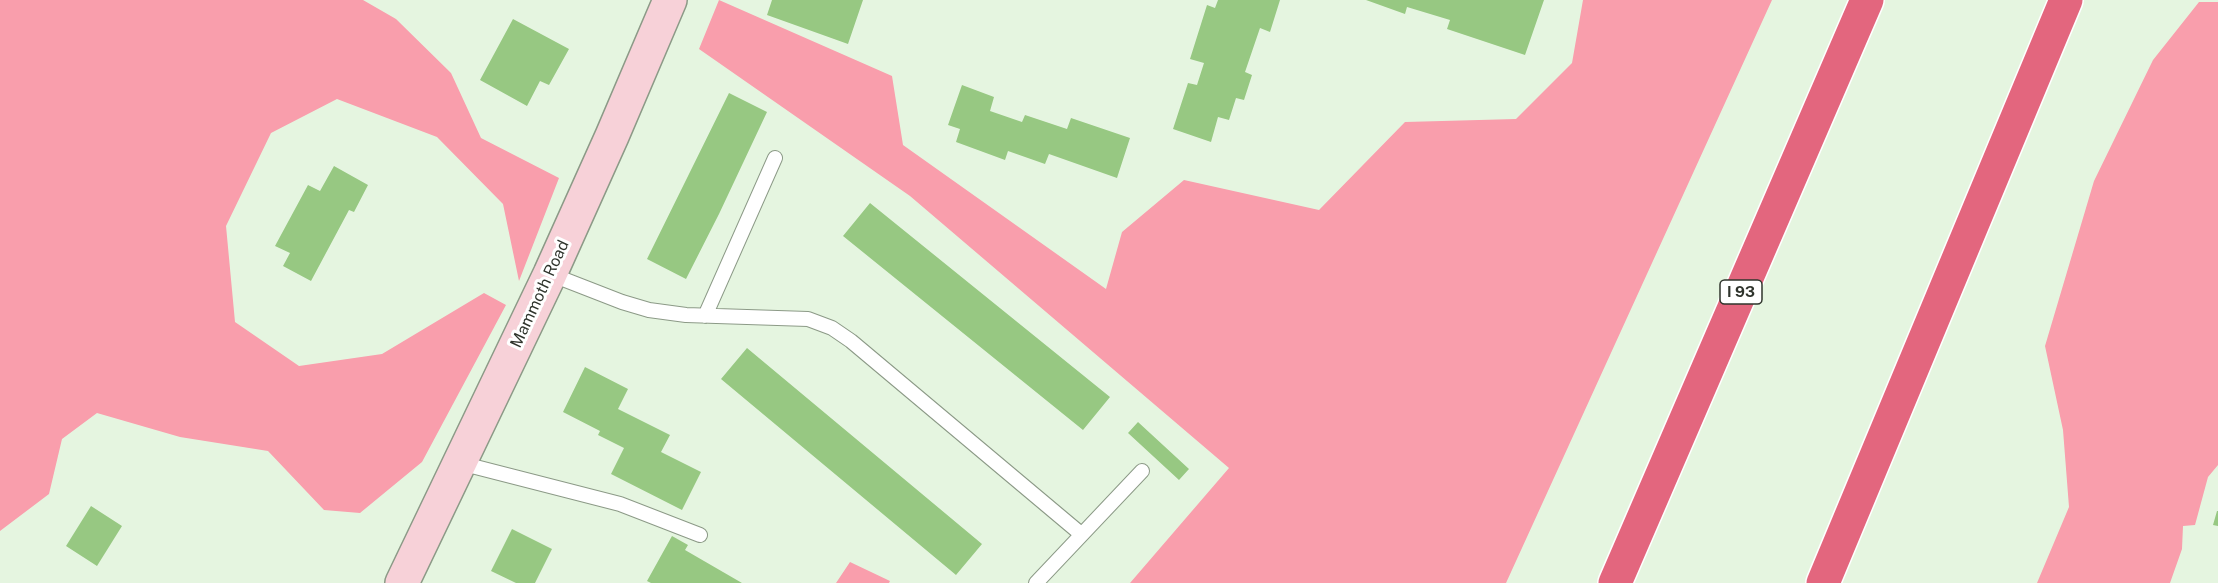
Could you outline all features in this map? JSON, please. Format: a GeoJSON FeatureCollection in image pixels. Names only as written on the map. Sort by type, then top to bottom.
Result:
{"type":"FeatureCollection","features":[{"type":"Feature","properties":{"kind":"highway","name":"I 93"},"geometry":{"type":"LineString","coordinates":[[1615,583],[1867,0]]}},
{"type":"Feature","properties":{"kind":"highway"},"geometry":{"type":"LineString","coordinates":[[1823,583],[2066,0]]}},
{"type":"Feature","properties":{"kind":"main road","name":"Mammoth Road"},"geometry":{"type":"LineString","coordinates":[[402,583],[550,274],[670,0]]}},
{"type":"Feature","properties":{"kind":"lane"},"geometry":{"type":"LineString","coordinates":[[705,316],[775,158]]}},
{"type":"Feature","properties":{"kind":"lane"},"geometry":{"type":"LineString","coordinates":[[550,274],[622,302],[668,314],[808,318],[832,328],[851,340],[1082,534]]}},
{"type":"Feature","properties":{"kind":"lane"},"geometry":{"type":"LineString","coordinates":[[460,463],[620,504],[700,535]]}},
{"type":"Feature","properties":{"kind":"lane"},"geometry":{"type":"LineString","coordinates":[[1036,583],[1142,471]]}},
{"type":"Feature","properties":{"kind":"shaded area"},"geometry":{"type":"Polygon","coordinates":[[[0,0],[363,0],[396,19],[451,73],[481,138],[559,178],[519,281],[503,204],[437,137],[337,99],[271,133],[226,226],[235,322],[299,366],[382,354],[484,293],[506,305],[422,462],[360,513],[324,510],[268,451],[180,437],[97,413],[62,439],[49,494],[0,531],[0,0]]]}},
{"type":"Feature","properties":{"kind":"shaded area"},"geometry":{"type":"Polygon","coordinates":[[[719,0],[892,76],[903,145],[1106,289],[1122,232],[1184,180],[1319,210],[1405,122],[1516,119],[1572,63],[1583,0],[1772,0],[1506,583],[1130,583],[1229,468],[910,196],[699,49],[719,0]]]}},
{"type":"Feature","properties":{"kind":"shaded area"},"geometry":{"type":"Polygon","coordinates":[[[2199,2],[2218,2],[2218,465],[2208,477],[2195,525],[2183,526],[2182,549],[2170,583],[2037,583],[2069,507],[2063,430],[2045,346],[2094,181],[2153,60],[2199,2]]]}},
{"type":"Feature","properties":{"kind":"shaded area"},"geometry":{"type":"Polygon","coordinates":[[[850,562],[890,581],[889,583],[836,583],[850,562]]]}},
{"type":"Feature","properties":{"kind":"building"},"geometry":{"type":"Polygon","coordinates":[[[772,0],[863,0],[848,44],[767,15],[772,0]]]}},
{"type":"Feature","properties":{"kind":"building"},"geometry":{"type":"Polygon","coordinates":[[[1218,0],[1280,0],[1270,32],[1260,28],[1245,72],[1252,75],[1244,100],[1236,98],[1229,120],[1218,117],[1211,142],[1173,129],[1188,83],[1197,85],[1204,63],[1190,59],[1207,5],[1215,8],[1218,0]]]}},
{"type":"Feature","properties":{"kind":"building"},"geometry":{"type":"Polygon","coordinates":[[[1366,0],[1544,0],[1525,55],[1447,29],[1450,20],[1407,7],[1405,14],[1366,0]]]}},
{"type":"Feature","properties":{"kind":"building"},"geometry":{"type":"Polygon","coordinates":[[[513,19],[569,49],[549,85],[540,81],[527,106],[480,80],[513,19]]]}},
{"type":"Feature","properties":{"kind":"building"},"geometry":{"type":"Polygon","coordinates":[[[962,85],[994,97],[990,111],[1022,122],[1025,115],[1067,129],[1071,118],[1130,138],[1117,178],[1049,154],[1045,164],[1008,151],[1005,160],[956,142],[960,129],[948,125],[962,85]]]}},
{"type":"Feature","properties":{"kind":"building"},"geometry":{"type":"Polygon","coordinates":[[[729,93],[767,112],[686,279],[647,259],[729,93]]]}},
{"type":"Feature","properties":{"kind":"building"},"geometry":{"type":"Polygon","coordinates":[[[334,166],[368,185],[354,212],[349,210],[311,281],[283,266],[290,253],[275,246],[308,185],[320,191],[334,166]]]}},
{"type":"Feature","properties":{"kind":"building"},"geometry":{"type":"Polygon","coordinates":[[[870,203],[1110,397],[1083,430],[843,236],[870,203]]]}},
{"type":"Feature","properties":{"kind":"building"},"geometry":{"type":"Polygon","coordinates":[[[747,348],[982,544],[956,575],[721,379],[747,348]]]}},
{"type":"Feature","properties":{"kind":"building"},"geometry":{"type":"Polygon","coordinates":[[[585,367],[628,389],[618,409],[670,435],[661,452],[701,472],[682,510],[611,474],[624,448],[598,435],[600,431],[563,412],[585,367]]]}},
{"type":"Feature","properties":{"kind":"building"},"geometry":{"type":"Polygon","coordinates":[[[1138,422],[1189,469],[1179,480],[1128,433],[1138,422]]]}},
{"type":"Feature","properties":{"kind":"building"},"geometry":{"type":"Polygon","coordinates":[[[91,506],[122,526],[97,566],[66,546],[91,506]]]}},
{"type":"Feature","properties":{"kind":"building"},"geometry":{"type":"Polygon","coordinates":[[[2218,511],[2218,526],[2213,525],[2218,511]]]}},
{"type":"Feature","properties":{"kind":"building"},"geometry":{"type":"Polygon","coordinates":[[[512,529],[552,549],[535,583],[516,583],[491,571],[512,529]]]}},
{"type":"Feature","properties":{"kind":"building"},"geometry":{"type":"Polygon","coordinates":[[[672,536],[688,545],[685,550],[742,583],[651,583],[647,581],[672,536]]]}}]}
